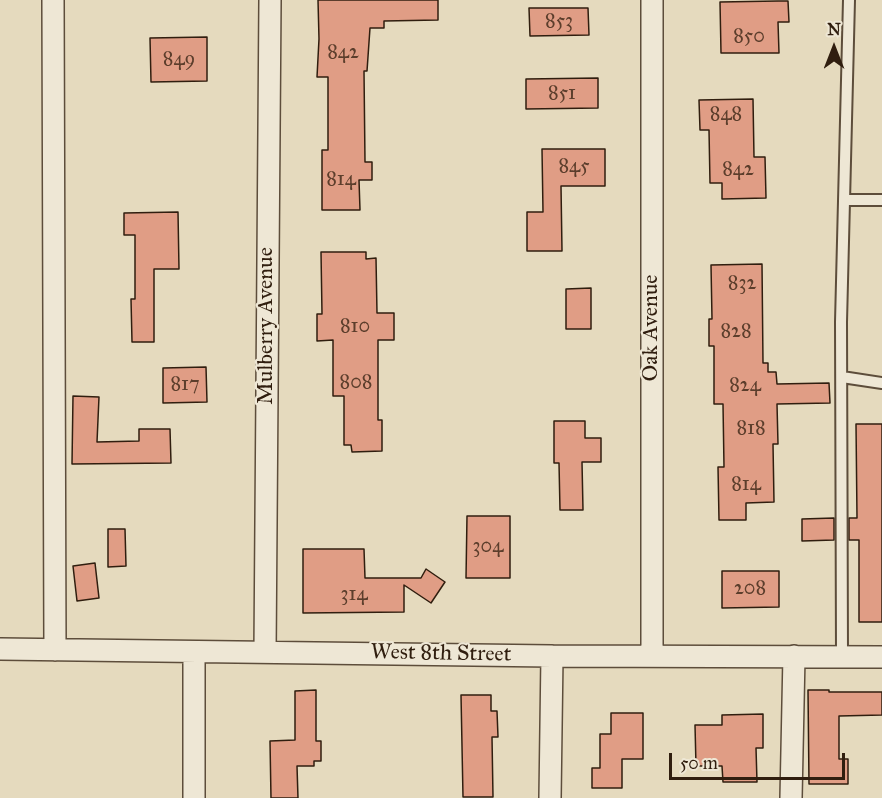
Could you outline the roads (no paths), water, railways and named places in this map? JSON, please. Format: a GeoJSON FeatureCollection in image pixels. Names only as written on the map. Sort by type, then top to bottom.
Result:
{"type":"FeatureCollection","features":[{"type":"Feature","properties":{"kind":"street"},"geometry":{"type":"LineString","coordinates":[[53,0],[55,650]]}},
{"type":"Feature","properties":{"kind":"street","name":"Mulberry Avenue"},"geometry":{"type":"LineString","coordinates":[[265,652],[270,0]]}},
{"type":"Feature","properties":{"kind":"street","name":"Oak Avenue"},"geometry":{"type":"LineString","coordinates":[[652,0],[652,656]]}},
{"type":"Feature","properties":{"kind":"street","name":"West 8th Street"},"geometry":{"type":"LineString","coordinates":[[0,649],[552,656],[882,657]]}},
{"type":"Feature","properties":{"kind":"street"},"geometry":{"type":"LineString","coordinates":[[194,652],[194,798]]}},
{"type":"Feature","properties":{"kind":"street"},"geometry":{"type":"LineString","coordinates":[[550,798],[552,656]]}},
{"type":"Feature","properties":{"kind":"street"},"geometry":{"type":"LineString","coordinates":[[791,798],[794,656]]}},
{"type":"Feature","properties":{"kind":"lane"},"geometry":{"type":"LineString","coordinates":[[842,656],[841,321],[849,0]]}},
{"type":"Feature","properties":{"kind":"lane"},"geometry":{"type":"LineString","coordinates":[[844,200],[882,200]]}},
{"type":"Feature","properties":{"kind":"lane"},"geometry":{"type":"LineString","coordinates":[[842,377],[882,384]]}}]}
